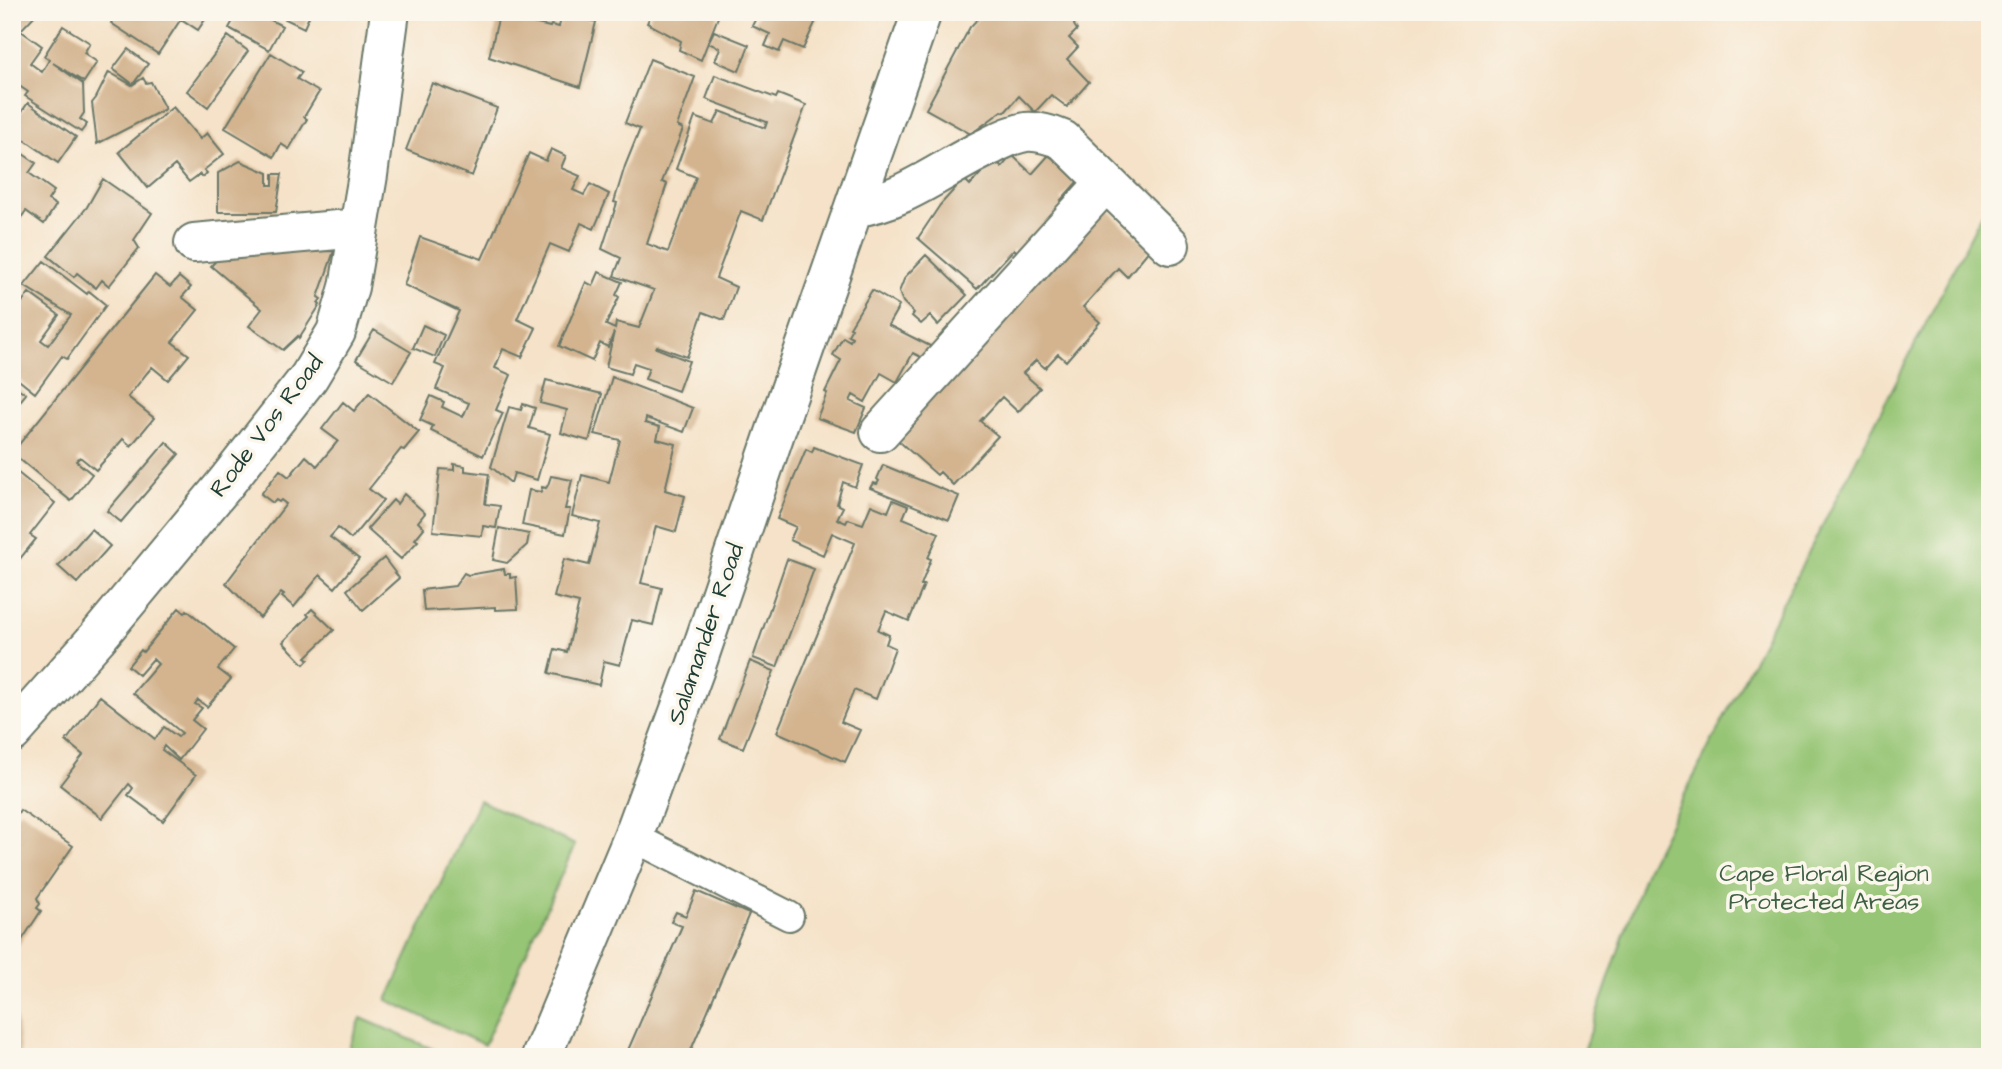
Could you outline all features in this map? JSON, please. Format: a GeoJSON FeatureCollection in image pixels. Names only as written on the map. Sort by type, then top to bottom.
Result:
{"type":"FeatureCollection","features":[{"type":"Feature","properties":{"kind":"street","name":"Rode Vos Road"},"geometry":{"type":"LineString","coordinates":[[12,733],[97,638],[225,484],[309,377],[336,332],[349,287],[359,228],[390,12]]}},
{"type":"Feature","properties":{"kind":"street","name":"Salamander Road"},"geometry":{"type":"LineString","coordinates":[[541,1057],[633,836],[696,666],[922,12]]}},
{"type":"Feature","properties":{"kind":"street"},"geometry":{"type":"LineString","coordinates":[[856,207],[876,204],[928,180],[971,154],[1010,136],[1026,132],[1050,135],[1063,140],[1170,245]]}},
{"type":"Feature","properties":{"kind":"street"},"geometry":{"type":"LineString","coordinates":[[880,432],[1105,183]]}},
{"type":"Feature","properties":{"kind":"street"},"geometry":{"type":"LineString","coordinates":[[194,243],[359,228]]}},
{"type":"Feature","properties":{"kind":"lane"},"geometry":{"type":"LineString","coordinates":[[633,836],[789,916]]}},
{"type":"Feature","properties":{"kind":"green space","name":"Cape Floral Region Protected Areas"},"geometry":{"type":"Polygon","coordinates":[[[1990,198],[1990,1057],[1582,1057],[1646,870],[1990,198]]]}},
{"type":"Feature","properties":{"kind":"green space"},"geometry":{"type":"Polygon","coordinates":[[[479,800],[575,845],[484,1045],[387,1000],[479,800]]]}},
{"type":"Feature","properties":{"kind":"green space"},"geometry":{"type":"Polygon","coordinates":[[[361,1018],[451,1057],[345,1057],[361,1018]]]}},
{"type":"Feature","properties":{"kind":"building"},"geometry":{"type":"Polygon","coordinates":[[[12,12],[38,12],[21,30],[12,23],[12,12]]]}},
{"type":"Feature","properties":{"kind":"building"},"geometry":{"type":"Polygon","coordinates":[[[118,12],[210,12],[198,30],[181,19],[158,54],[111,23],[118,12]]]}},
{"type":"Feature","properties":{"kind":"building"},"geometry":{"type":"Polygon","coordinates":[[[238,12],[256,12],[282,26],[269,50],[229,28],[238,12]]]}},
{"type":"Feature","properties":{"kind":"building"},"geometry":{"type":"Polygon","coordinates":[[[271,12],[311,12],[304,28],[271,12]]]}},
{"type":"Feature","properties":{"kind":"building"},"geometry":{"type":"Polygon","coordinates":[[[652,12],[720,12],[701,60],[679,50],[681,41],[647,23],[652,12]]]}},
{"type":"Feature","properties":{"kind":"building"},"geometry":{"type":"Polygon","coordinates":[[[759,12],[820,12],[803,49],[784,41],[779,52],[765,46],[770,34],[752,26],[759,12]]]}},
{"type":"Feature","properties":{"kind":"building"},"geometry":{"type":"Polygon","coordinates":[[[984,12],[1079,12],[1074,25],[1077,30],[1069,38],[1078,47],[1067,59],[1089,82],[1067,107],[1051,95],[1035,112],[1019,96],[1005,112],[1002,111],[971,134],[926,109],[970,27],[984,12]]]}},
{"type":"Feature","properties":{"kind":"building"},"geometry":{"type":"Polygon","coordinates":[[[562,14],[596,22],[580,87],[489,57],[499,15],[559,27],[562,14]]]}},
{"type":"Feature","properties":{"kind":"building"},"geometry":{"type":"Polygon","coordinates":[[[63,26],[90,43],[84,53],[97,62],[84,82],[53,63],[83,84],[84,113],[80,119],[87,124],[81,132],[25,96],[28,92],[12,81],[12,43],[21,31],[42,46],[30,63],[42,72],[49,60],[44,56],[63,26]]]}},
{"type":"Feature","properties":{"kind":"building"},"geometry":{"type":"Polygon","coordinates":[[[714,31],[749,45],[739,71],[715,61],[720,48],[708,43],[714,31]]]}},
{"type":"Feature","properties":{"kind":"building"},"geometry":{"type":"Polygon","coordinates":[[[228,36],[248,51],[208,107],[187,91],[228,36]]]}},
{"type":"Feature","properties":{"kind":"building"},"geometry":{"type":"Polygon","coordinates":[[[128,49],[148,64],[133,84],[113,69],[128,49]]]}},
{"type":"Feature","properties":{"kind":"building"},"geometry":{"type":"Polygon","coordinates":[[[271,53],[302,72],[297,79],[319,92],[289,149],[281,144],[274,157],[225,128],[271,53]]]}},
{"type":"Feature","properties":{"kind":"building"},"geometry":{"type":"Polygon","coordinates":[[[650,59],[695,77],[677,126],[683,129],[662,182],[667,184],[647,244],[668,252],[696,177],[676,169],[695,117],[714,124],[720,111],[765,128],[767,122],[706,99],[715,75],[776,98],[778,94],[806,105],[763,220],[741,211],[716,278],[736,287],[724,320],[703,312],[687,357],[657,346],[656,348],[689,361],[678,391],[645,379],[649,368],[634,363],[630,374],[606,367],[614,332],[608,347],[600,343],[592,361],[559,346],[586,282],[593,286],[599,272],[622,282],[616,295],[619,297],[606,325],[615,329],[616,322],[639,328],[654,290],[614,276],[621,258],[602,249],[617,203],[614,202],[625,166],[640,129],[625,123],[650,59]]]}},
{"type":"Feature","properties":{"kind":"building"},"geometry":{"type":"Polygon","coordinates":[[[109,72],[132,85],[143,78],[146,83],[151,82],[165,109],[97,144],[92,103],[109,72]]]}},
{"type":"Feature","properties":{"kind":"building"},"geometry":{"type":"Polygon","coordinates":[[[432,83],[497,108],[472,176],[406,150],[432,83]]]}},
{"type":"Feature","properties":{"kind":"building"},"geometry":{"type":"Polygon","coordinates":[[[28,103],[76,137],[58,163],[12,131],[12,125],[28,103]]]}},
{"type":"Feature","properties":{"kind":"building"},"geometry":{"type":"Polygon","coordinates":[[[173,107],[200,139],[207,133],[224,154],[204,170],[207,173],[203,177],[200,174],[189,182],[175,165],[148,188],[119,152],[173,107]]]}},
{"type":"Feature","properties":{"kind":"building"},"geometry":{"type":"Polygon","coordinates":[[[551,149],[566,156],[561,168],[580,176],[573,190],[584,195],[590,184],[609,194],[594,229],[581,223],[569,252],[550,244],[517,319],[536,328],[522,357],[503,349],[495,368],[511,375],[496,410],[503,413],[483,456],[431,431],[433,426],[420,420],[431,396],[444,402],[442,407],[463,417],[469,403],[436,389],[445,368],[435,364],[459,311],[404,285],[420,237],[482,259],[529,153],[546,161],[551,149]]]}},
{"type":"Feature","properties":{"kind":"building"},"geometry":{"type":"Polygon","coordinates":[[[23,154],[36,163],[29,173],[54,191],[48,200],[56,205],[44,224],[26,211],[12,230],[12,161],[16,163],[23,154]]]}},
{"type":"Feature","properties":{"kind":"building"},"geometry":{"type":"Polygon","coordinates":[[[1012,155],[1032,174],[1049,155],[1078,181],[1061,200],[1066,204],[1019,254],[1014,249],[977,289],[918,238],[940,205],[960,183],[966,181],[970,185],[994,159],[1002,167],[1012,155]]]}},
{"type":"Feature","properties":{"kind":"building"},"geometry":{"type":"Polygon","coordinates":[[[240,161],[268,173],[268,185],[273,185],[273,174],[282,174],[276,212],[218,212],[218,173],[240,161]]]}},
{"type":"Feature","properties":{"kind":"building"},"geometry":{"type":"Polygon","coordinates":[[[103,179],[152,213],[134,240],[139,248],[109,286],[102,280],[96,288],[77,273],[74,277],[48,256],[87,207],[103,179]]]}},
{"type":"Feature","properties":{"kind":"building"},"geometry":{"type":"Polygon","coordinates":[[[1103,207],[1150,249],[1127,277],[1118,268],[1083,307],[1100,322],[1066,361],[1058,354],[1045,368],[1036,360],[1023,373],[1040,388],[1018,412],[1002,397],[980,421],[998,436],[953,485],[940,472],[937,475],[893,436],[1103,207]]]}},
{"type":"Feature","properties":{"kind":"building"},"geometry":{"type":"Polygon","coordinates":[[[228,248],[334,251],[318,297],[321,299],[318,303],[320,305],[299,338],[298,336],[283,350],[249,326],[262,309],[211,266],[228,248]]]}},
{"type":"Feature","properties":{"kind":"building"},"geometry":{"type":"Polygon","coordinates":[[[926,255],[967,295],[938,325],[930,316],[921,324],[912,316],[914,313],[903,302],[899,292],[905,277],[926,255]]]}},
{"type":"Feature","properties":{"kind":"building"},"geometry":{"type":"Polygon","coordinates":[[[44,261],[106,305],[67,359],[62,356],[35,393],[15,377],[17,374],[12,370],[12,315],[29,293],[59,315],[41,340],[48,345],[71,315],[24,286],[44,261]]]}},
{"type":"Feature","properties":{"kind":"building"},"geometry":{"type":"Polygon","coordinates":[[[155,275],[170,287],[179,277],[191,287],[182,297],[198,310],[172,342],[189,355],[168,380],[152,367],[147,373],[128,397],[154,418],[131,446],[123,439],[96,470],[80,457],[76,461],[92,474],[71,501],[12,453],[155,275]]]}},
{"type":"Feature","properties":{"kind":"building"},"geometry":{"type":"Polygon","coordinates":[[[872,290],[899,306],[888,325],[936,349],[929,361],[913,353],[897,382],[881,373],[865,402],[853,395],[850,401],[866,408],[856,432],[817,418],[827,393],[825,392],[841,360],[833,355],[843,337],[850,341],[850,327],[872,290]]]}},
{"type":"Feature","properties":{"kind":"building"},"geometry":{"type":"Polygon","coordinates":[[[423,325],[444,335],[435,357],[413,348],[423,325]]]}},
{"type":"Feature","properties":{"kind":"building"},"geometry":{"type":"Polygon","coordinates":[[[374,330],[411,352],[393,382],[356,360],[374,330]]]}},
{"type":"Feature","properties":{"kind":"building"},"geometry":{"type":"Polygon","coordinates":[[[612,377],[693,408],[684,432],[646,418],[645,423],[660,427],[657,439],[676,444],[665,490],[685,496],[676,532],[656,526],[641,583],[662,588],[653,625],[632,620],[620,665],[604,661],[599,685],[549,673],[555,649],[567,652],[579,603],[554,597],[564,559],[589,565],[600,523],[572,516],[582,475],[609,482],[620,440],[595,434],[612,377]]]}},
{"type":"Feature","properties":{"kind":"building"},"geometry":{"type":"Polygon","coordinates":[[[546,380],[602,394],[589,441],[561,433],[567,410],[540,403],[546,380]]]}},
{"type":"Feature","properties":{"kind":"building"},"geometry":{"type":"Polygon","coordinates":[[[12,384],[26,394],[12,411],[12,384]]]}},
{"type":"Feature","properties":{"kind":"building"},"geometry":{"type":"Polygon","coordinates":[[[369,393],[419,432],[404,450],[401,449],[369,489],[383,500],[351,539],[338,528],[330,537],[359,559],[335,588],[320,575],[294,607],[281,593],[260,618],[226,583],[286,504],[281,500],[273,503],[261,494],[280,470],[289,477],[306,456],[317,466],[338,441],[322,429],[343,402],[354,411],[369,393]]]}},
{"type":"Feature","properties":{"kind":"building"},"geometry":{"type":"Polygon","coordinates":[[[523,404],[535,408],[529,428],[550,434],[537,480],[514,473],[511,483],[491,467],[509,407],[521,410],[523,404]]]}},
{"type":"Feature","properties":{"kind":"building"},"geometry":{"type":"Polygon","coordinates":[[[166,442],[179,454],[121,522],[107,511],[166,442]]]}},
{"type":"Feature","properties":{"kind":"building"},"geometry":{"type":"Polygon","coordinates":[[[814,447],[863,465],[855,487],[843,482],[837,504],[843,507],[837,519],[846,523],[848,519],[863,524],[871,505],[888,512],[893,500],[908,506],[903,518],[939,533],[928,558],[931,559],[921,585],[924,585],[909,621],[886,611],[878,630],[889,635],[886,644],[895,648],[876,699],[854,690],[841,722],[860,730],[845,762],[777,732],[855,543],[832,533],[823,555],[790,540],[796,527],[777,519],[806,449],[812,452],[814,447]]]}},
{"type":"Feature","properties":{"kind":"building"},"geometry":{"type":"Polygon","coordinates":[[[454,464],[465,466],[465,471],[489,474],[485,504],[500,506],[496,528],[483,526],[482,536],[433,531],[440,469],[454,470],[454,464]]]}},
{"type":"Feature","properties":{"kind":"building"},"geometry":{"type":"Polygon","coordinates":[[[883,465],[959,496],[949,520],[870,488],[873,483],[877,484],[879,481],[877,479],[883,465]]]}},
{"type":"Feature","properties":{"kind":"building"},"geometry":{"type":"Polygon","coordinates":[[[12,468],[55,503],[30,535],[36,539],[19,560],[12,555],[12,468]]]}},
{"type":"Feature","properties":{"kind":"building"},"geometry":{"type":"Polygon","coordinates":[[[551,476],[572,480],[565,509],[570,509],[565,534],[522,525],[529,490],[541,492],[542,487],[546,488],[548,485],[551,476]]]}},
{"type":"Feature","properties":{"kind":"building"},"geometry":{"type":"Polygon","coordinates":[[[404,494],[425,513],[418,522],[424,528],[415,539],[418,541],[401,559],[367,529],[393,500],[397,504],[404,494]]]}},
{"type":"Feature","properties":{"kind":"building"},"geometry":{"type":"Polygon","coordinates":[[[499,528],[529,534],[527,545],[507,563],[493,560],[499,528]]]}},
{"type":"Feature","properties":{"kind":"building"},"geometry":{"type":"Polygon","coordinates":[[[91,529],[110,546],[77,583],[58,566],[91,529]]]}},
{"type":"Feature","properties":{"kind":"building"},"geometry":{"type":"Polygon","coordinates":[[[384,558],[399,578],[363,610],[347,590],[384,558]]]}},
{"type":"Feature","properties":{"kind":"building"},"geometry":{"type":"Polygon","coordinates":[[[787,559],[814,569],[777,667],[753,658],[787,559]]]}},
{"type":"Feature","properties":{"kind":"building"},"geometry":{"type":"Polygon","coordinates":[[[504,569],[505,574],[510,574],[510,578],[516,577],[518,609],[495,610],[495,607],[424,611],[422,590],[455,586],[464,573],[468,575],[504,569]]]}},
{"type":"Feature","properties":{"kind":"building"},"geometry":{"type":"Polygon","coordinates":[[[179,608],[185,613],[187,610],[234,649],[218,669],[231,679],[207,707],[198,700],[195,704],[202,708],[192,720],[203,729],[179,760],[164,746],[162,750],[196,775],[163,821],[128,795],[133,788],[129,784],[102,818],[60,785],[83,755],[66,741],[100,696],[155,739],[164,727],[178,737],[182,733],[133,693],[158,664],[153,659],[139,675],[128,666],[179,608]]]}},
{"type":"Feature","properties":{"kind":"building"},"geometry":{"type":"Polygon","coordinates":[[[312,609],[334,630],[306,657],[309,659],[304,664],[283,642],[309,616],[307,614],[312,609]]]}},
{"type":"Feature","properties":{"kind":"building"},"geometry":{"type":"Polygon","coordinates":[[[750,661],[774,671],[743,748],[720,739],[750,661]]]}},
{"type":"Feature","properties":{"kind":"building"},"geometry":{"type":"Polygon","coordinates":[[[20,810],[73,846],[37,898],[40,904],[37,908],[41,911],[18,946],[12,945],[12,822],[20,810]]]}},
{"type":"Feature","properties":{"kind":"building"},"geometry":{"type":"Polygon","coordinates":[[[696,891],[749,914],[688,1057],[625,1057],[682,926],[671,922],[676,912],[686,916],[696,891]]]}},
{"type":"Feature","properties":{"kind":"building"},"geometry":{"type":"Polygon","coordinates":[[[14,993],[21,1057],[12,1057],[14,993]]]}}]}
